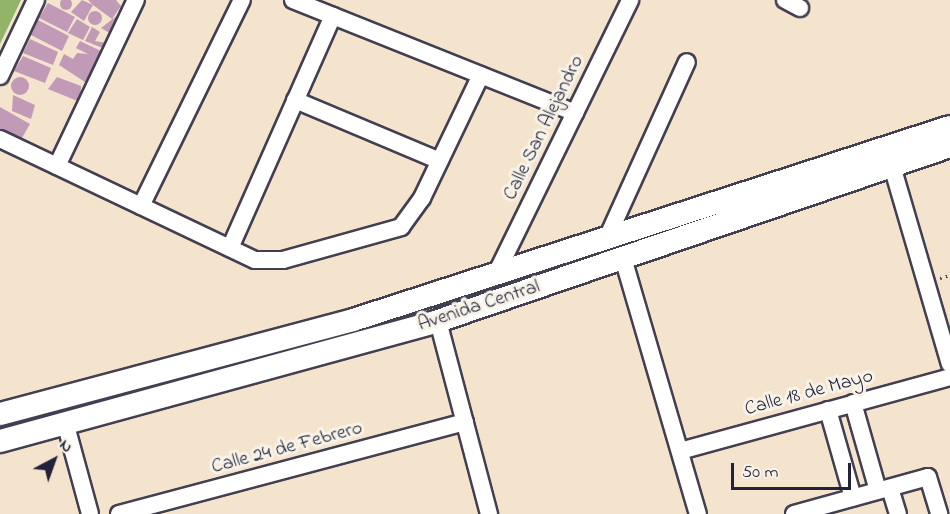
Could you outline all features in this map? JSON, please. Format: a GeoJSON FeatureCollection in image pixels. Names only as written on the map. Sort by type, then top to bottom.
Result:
{"type":"FeatureCollection","features":[{"type":"Feature","properties":{"kind":"main road","name":"Avenida Central"},"geometry":{"type":"LineString","coordinates":[[0,441],[438,321],[622,258],[950,127]]}},
{"type":"Feature","properties":{"kind":"main road","name":"Avenida Central"},"geometry":{"type":"LineString","coordinates":[[0,414],[353,320],[607,238],[892,166],[950,146]]}},
{"type":"Feature","properties":{"kind":"street"},"geometry":{"type":"LineString","coordinates":[[0,76],[36,0]]}},
{"type":"Feature","properties":{"kind":"street"},"geometry":{"type":"LineString","coordinates":[[57,166],[136,0]]}},
{"type":"Feature","properties":{"kind":"street"},"geometry":{"type":"LineString","coordinates":[[141,206],[242,0]]}},
{"type":"Feature","properties":{"kind":"street"},"geometry":{"type":"LineString","coordinates":[[293,0],[575,113]]}},
{"type":"Feature","properties":{"kind":"street","name":"Calle San Alejandro"},"geometry":{"type":"LineString","coordinates":[[496,274],[630,0]]}},
{"type":"Feature","properties":{"kind":"street"},"geometry":{"type":"LineString","coordinates":[[785,0],[800,8]]}},
{"type":"Feature","properties":{"kind":"street"},"geometry":{"type":"LineString","coordinates":[[230,248],[333,16]]}},
{"type":"Feature","properties":{"kind":"street"},"geometry":{"type":"LineString","coordinates":[[607,238],[687,62]]}},
{"type":"Feature","properties":{"kind":"street"},"geometry":{"type":"LineString","coordinates":[[0,139],[255,260],[283,260],[401,227],[440,161],[481,75]]}},
{"type":"Feature","properties":{"kind":"street"},"geometry":{"type":"LineString","coordinates":[[295,100],[440,161]]}},
{"type":"Feature","properties":{"kind":"street"},"geometry":{"type":"LineString","coordinates":[[892,166],[950,364]]}},
{"type":"Feature","properties":{"kind":"street"},"geometry":{"type":"LineString","coordinates":[[622,258],[698,514]]}},
{"type":"Feature","properties":{"kind":"street"},"geometry":{"type":"LineString","coordinates":[[438,321],[489,514]]}},
{"type":"Feature","properties":{"kind":"street","name":"Calle 18 de Mayo"},"geometry":{"type":"LineString","coordinates":[[680,450],[950,377]]}},
{"type":"Feature","properties":{"kind":"street"},"geometry":{"type":"LineString","coordinates":[[853,403],[884,489],[898,514]]}},
{"type":"Feature","properties":{"kind":"street"},"geometry":{"type":"LineString","coordinates":[[828,410],[853,498]]}},
{"type":"Feature","properties":{"kind":"street"},"geometry":{"type":"LineString","coordinates":[[65,422],[90,514]]}},
{"type":"Feature","properties":{"kind":"street","name":"Calle 24 de Febrero"},"geometry":{"type":"LineString","coordinates":[[119,514],[465,422]]}},
{"type":"Feature","properties":{"kind":"street"},"geometry":{"type":"LineString","coordinates":[[794,514],[832,509],[853,498],[928,477],[939,514]]}},
{"type":"Feature","properties":{"kind":"green space"},"geometry":{"type":"Polygon","coordinates":[[[0,0],[21,0],[0,44],[0,0]]]}},
{"type":"Feature","properties":{"kind":"building"},"geometry":{"type":"Polygon","coordinates":[[[68,-2],[71,-1],[71,9],[64,10],[61,9],[60,2],[61,-1],[68,-2]]]}},
{"type":"Feature","properties":{"kind":"building"},"geometry":{"type":"Polygon","coordinates":[[[82,0],[93,5],[84,21],[71,12],[82,0]]]}},
{"type":"Feature","properties":{"kind":"building"},"geometry":{"type":"Polygon","coordinates":[[[88,0],[116,0],[121,6],[112,19],[88,0]]]}},
{"type":"Feature","properties":{"kind":"building"},"geometry":{"type":"Polygon","coordinates":[[[48,3],[75,17],[67,32],[39,18],[48,3]]]}},
{"type":"Feature","properties":{"kind":"building"},"geometry":{"type":"Polygon","coordinates":[[[95,11],[100,13],[102,18],[100,23],[95,25],[90,23],[88,18],[90,13],[95,11]]]}},
{"type":"Feature","properties":{"kind":"building"},"geometry":{"type":"Polygon","coordinates":[[[119,14],[125,17],[115,36],[101,28],[119,14]]]}},
{"type":"Feature","properties":{"kind":"building"},"geometry":{"type":"Polygon","coordinates":[[[77,19],[90,27],[83,40],[68,33],[77,19]]]}},
{"type":"Feature","properties":{"kind":"building"},"geometry":{"type":"Polygon","coordinates":[[[38,20],[69,36],[62,51],[31,35],[38,20]]]}},
{"type":"Feature","properties":{"kind":"building"},"geometry":{"type":"Polygon","coordinates":[[[92,27],[100,32],[95,41],[107,43],[105,49],[85,41],[92,27]]]}},
{"type":"Feature","properties":{"kind":"building"},"geometry":{"type":"Polygon","coordinates":[[[30,39],[58,52],[53,65],[23,53],[30,39]]]}},
{"type":"Feature","properties":{"kind":"building"},"geometry":{"type":"Polygon","coordinates":[[[80,41],[103,52],[96,59],[103,60],[88,84],[59,65],[64,54],[73,59],[77,53],[88,54],[76,48],[80,41]]]}},
{"type":"Feature","properties":{"kind":"building"},"geometry":{"type":"Polygon","coordinates":[[[23,56],[51,68],[45,83],[14,71],[23,56]]]}},
{"type":"Feature","properties":{"kind":"building"},"geometry":{"type":"Polygon","coordinates":[[[20,77],[26,80],[29,86],[26,92],[20,95],[14,92],[11,86],[14,80],[20,77]]]}},
{"type":"Feature","properties":{"kind":"building"},"geometry":{"type":"Polygon","coordinates":[[[57,77],[81,86],[80,102],[48,89],[57,77]]]}},
{"type":"Feature","properties":{"kind":"building"},"geometry":{"type":"Polygon","coordinates":[[[13,95],[35,105],[31,119],[12,111],[13,95]]]}},
{"type":"Feature","properties":{"kind":"building"},"geometry":{"type":"Polygon","coordinates":[[[0,107],[30,124],[19,143],[0,132],[0,107]]]}}]}
